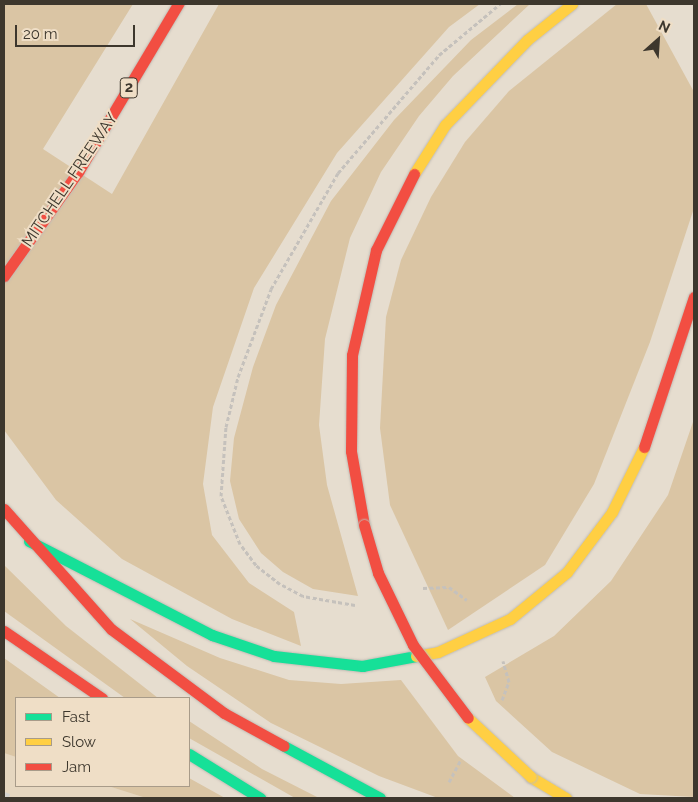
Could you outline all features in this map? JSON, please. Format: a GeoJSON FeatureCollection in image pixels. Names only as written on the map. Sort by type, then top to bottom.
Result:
{"type":"FeatureCollection","features":[{"type":"Feature","properties":{"kind":"highway","name":"MITCHELL FREEWAY"},"geometry":{"type":"LineString","coordinates":[[4,276],[78,172],[178,4]]}},
{"type":"Feature","properties":{"kind":"highway"},"geometry":{"type":"LineString","coordinates":[[566,798],[531,777],[463,713],[413,645],[378,573],[364,525],[351,451],[349,401],[352,355],[376,250],[418,165],[445,125],[527,40],[572,4]]}},
{"type":"Feature","properties":{"kind":"highway"},"geometry":{"type":"LineString","coordinates":[[29,541],[196,628],[274,656],[324,665],[362,666],[438,652],[510,619],[560,578],[590,544],[616,504],[651,432],[694,298]]}},
{"type":"Feature","properties":{"kind":"highway"},"geometry":{"type":"LineString","coordinates":[[4,509],[29,541],[111,629],[224,713],[380,798]]}},
{"type":"Feature","properties":{"kind":"highway"},"geometry":{"type":"LineString","coordinates":[[4,631],[101,697]]}},
{"type":"Feature","properties":{"kind":"highway"},"geometry":{"type":"LineString","coordinates":[[190,755],[260,798]]}},
{"type":"Feature","properties":{"kind":"shaded area"},"geometry":{"type":"Polygon","coordinates":[[[4,4],[133,4],[43,149],[112,194],[219,4],[480,4],[449,27],[337,153],[254,288],[213,407],[203,484],[212,535],[249,583],[294,612],[301,646],[232,619],[122,559],[56,500],[4,430],[4,4]]]}},
{"type":"Feature","properties":{"kind":"shaded area"},"geometry":{"type":"Polygon","coordinates":[[[518,4],[530,4],[453,76],[419,116],[381,172],[350,238],[325,339],[319,425],[327,485],[358,596],[313,589],[283,572],[261,553],[239,519],[230,481],[234,438],[253,367],[276,305],[331,201],[394,120],[471,40],[518,4]]]}},
{"type":"Feature","properties":{"kind":"shaded area"},"geometry":{"type":"Polygon","coordinates":[[[617,4],[646,4],[694,92],[694,208],[650,342],[594,484],[545,565],[448,630],[390,505],[380,428],[386,317],[401,260],[431,197],[465,142],[509,91],[617,4]]]}},
{"type":"Feature","properties":{"kind":"shaded area"},"geometry":{"type":"Polygon","coordinates":[[[694,419],[694,797],[640,794],[552,752],[496,701],[485,677],[554,636],[611,581],[668,495],[694,419]]]}},
{"type":"Feature","properties":{"kind":"shaded area"},"geometry":{"type":"Polygon","coordinates":[[[4,565],[66,626],[157,697],[124,697],[4,611],[4,565]]]}},
{"type":"Feature","properties":{"kind":"shaded area"},"geometry":{"type":"Polygon","coordinates":[[[130,619],[220,658],[289,680],[341,684],[401,680],[458,756],[515,798],[438,798],[379,776],[271,723],[187,666],[130,619]]]}},
{"type":"Feature","properties":{"kind":"shaded area"},"geometry":{"type":"Polygon","coordinates":[[[4,658],[59,697],[15,697],[15,757],[4,753],[4,658]]]}},
{"type":"Feature","properties":{"kind":"shaded area"},"geometry":{"type":"Polygon","coordinates":[[[190,722],[262,769],[319,798],[295,798],[190,739],[190,722]]]}},
{"type":"Feature","properties":{"kind":"shaded area"},"geometry":{"type":"Polygon","coordinates":[[[4,753],[15,757],[15,787],[111,787],[146,798],[4,798],[4,753]]]}},
{"type":"Feature","properties":{"kind":"shaded area"},"geometry":{"type":"Polygon","coordinates":[[[190,779],[225,798],[146,798],[111,787],[190,787],[190,779]]]}},
{"type":"Feature","properties":{"kind":"railway"},"geometry":{"type":"LineString","coordinates":[[4,794],[15,798]]}},
{"type":"Feature","properties":{"kind":"traffic: fast"},"geometry":{"type":"LineString","coordinates":[[29,541],[212,635],[274,656],[362,666],[416,656]]}},
{"type":"Feature","properties":{"kind":"traffic: fast"},"geometry":{"type":"LineString","coordinates":[[284,746],[380,798]]}},
{"type":"Feature","properties":{"kind":"traffic: fast"},"geometry":{"type":"LineString","coordinates":[[190,755],[260,798]]}},
{"type":"Feature","properties":{"kind":"traffic: slow"},"geometry":{"type":"LineString","coordinates":[[414,174],[445,125],[527,40],[572,4]]}},
{"type":"Feature","properties":{"kind":"traffic: slow"},"geometry":{"type":"LineString","coordinates":[[416,656],[438,652],[510,619],[567,572],[612,512],[644,447]]}},
{"type":"Feature","properties":{"kind":"traffic: slow"},"geometry":{"type":"LineString","coordinates":[[468,718],[531,777]]}},
{"type":"Feature","properties":{"kind":"traffic: slow"},"geometry":{"type":"LineString","coordinates":[[531,777],[566,798]]}},
{"type":"Feature","properties":{"kind":"traffic: jam"},"geometry":{"type":"LineString","coordinates":[[4,276],[78,172],[178,4]]}},
{"type":"Feature","properties":{"kind":"traffic: jam"},"geometry":{"type":"LineString","coordinates":[[364,525],[351,451],[352,355],[376,250],[414,174]]}},
{"type":"Feature","properties":{"kind":"traffic: jam"},"geometry":{"type":"LineString","coordinates":[[644,447],[694,297]]}},
{"type":"Feature","properties":{"kind":"traffic: jam"},"geometry":{"type":"LineString","coordinates":[[4,509],[111,629],[224,713],[284,746]]}},
{"type":"Feature","properties":{"kind":"traffic: jam"},"geometry":{"type":"LineString","coordinates":[[364,525],[378,573],[413,645],[468,718]]}},
{"type":"Feature","properties":{"kind":"traffic: jam"},"geometry":{"type":"LineString","coordinates":[[4,631],[101,697]]}}]}
